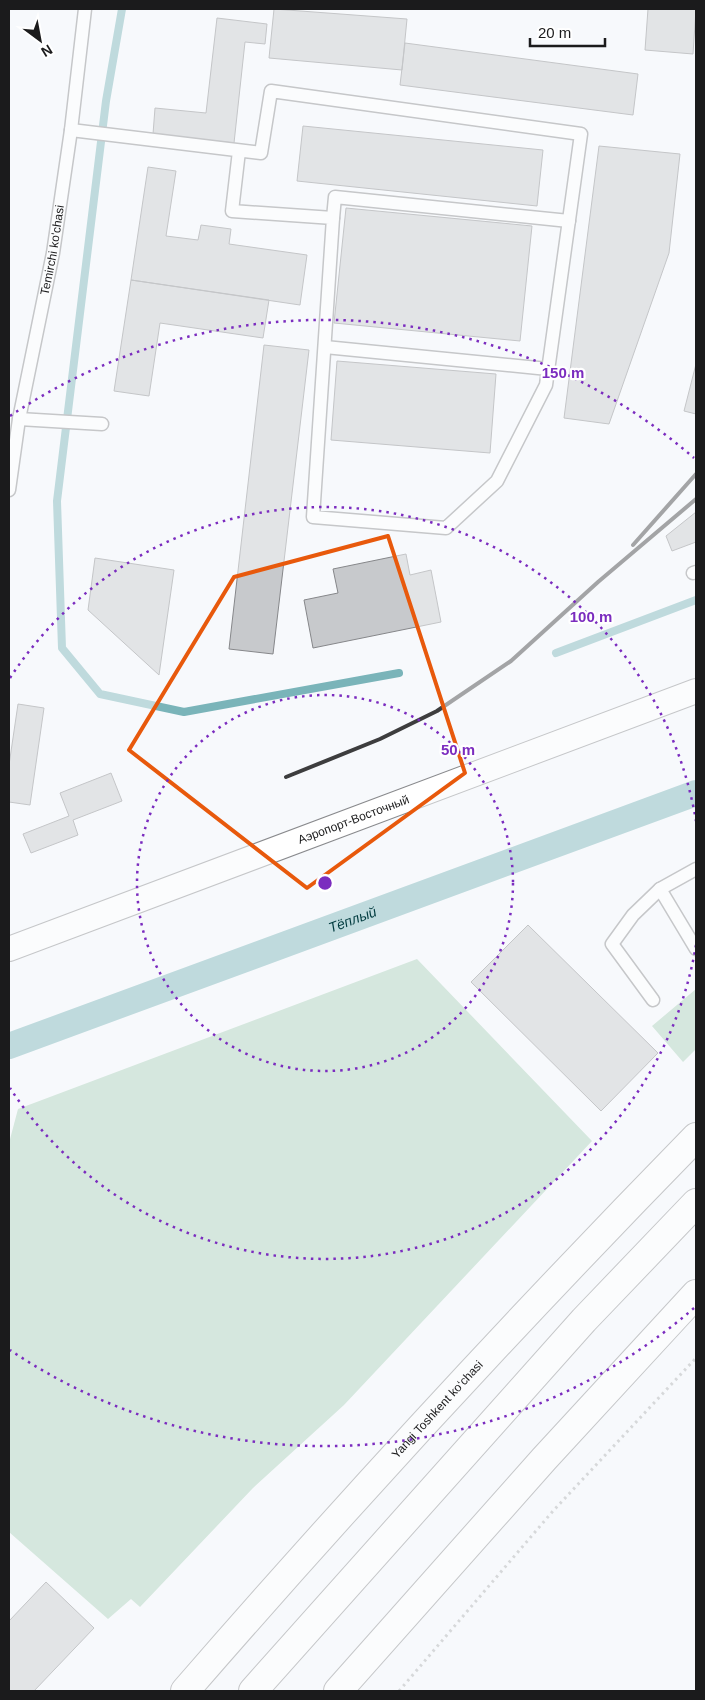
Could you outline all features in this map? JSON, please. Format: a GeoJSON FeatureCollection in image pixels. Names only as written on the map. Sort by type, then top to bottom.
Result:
{"type":"FeatureCollection","features":[{"type":"Feature","properties":{"kind":"main road","name":"Yangi Toshkent ko‘chasi"},"geometry":{"type":"LineString","coordinates":[[186,1691],[426,1421],[696,1137]]}},
{"type":"Feature","properties":{"kind":"main road"},"geometry":{"type":"LineString","coordinates":[[253,1691],[578,1327],[696,1203]]}},
{"type":"Feature","properties":{"kind":"main road"},"geometry":{"type":"LineString","coordinates":[[338,1691],[537,1466],[696,1294]]}},
{"type":"Feature","properties":{"kind":"street","name":"Аэропорт-Восточный"},"geometry":{"type":"LineString","coordinates":[[9,949],[696,691]]}},
{"type":"Feature","properties":{"kind":"lane","name":"Temirchi ko'chasi"},"geometry":{"type":"LineString","coordinates":[[9,490],[19,419],[53,253],[71,130],[85,9]]}},
{"type":"Feature","properties":{"kind":"lane"},"geometry":{"type":"LineString","coordinates":[[71,130],[260,153],[271,91],[581,134],[569,221],[548,369],[546,385],[498,481],[446,528],[314,518],[335,197],[569,221]]}},
{"type":"Feature","properties":{"kind":"lane"},"geometry":{"type":"LineString","coordinates":[[238,151],[232,211],[333,218]]}},
{"type":"Feature","properties":{"kind":"lane"},"geometry":{"type":"LineString","coordinates":[[325,347],[548,369]]}},
{"type":"Feature","properties":{"kind":"lane"},"geometry":{"type":"LineString","coordinates":[[19,419],[102,424]]}},
{"type":"Feature","properties":{"kind":"lane"},"geometry":{"type":"LineString","coordinates":[[652,1000],[612,944],[633,916],[660,889],[696,869]]}},
{"type":"Feature","properties":{"kind":"lane"},"geometry":{"type":"LineString","coordinates":[[660,889],[696,949]]}},
{"type":"Feature","properties":{"kind":"path"},"geometry":{"type":"LineString","coordinates":[[399,1691],[553,1511],[696,1358]]}},
{"type":"Feature","properties":{"kind":"highlighted area"},"geometry":{"type":"Polygon","coordinates":[[[388,536],[465,773],[307,888],[129,750],[234,577],[388,536]]]}},
{"type":"Feature","properties":{"kind":"green space"},"geometry":{"type":"Polygon","coordinates":[[[417,959],[592,1141],[344,1405],[253,1488],[140,1607],[131,1599],[108,1619],[9,1532],[9,1143],[18,1109],[417,959]]]}},
{"type":"Feature","properties":{"kind":"green space"},"geometry":{"type":"Polygon","coordinates":[[[696,989],[696,1049],[683,1062],[652,1026],[696,989]]]}},
{"type":"Feature","properties":{"kind":"building"},"geometry":{"type":"Polygon","coordinates":[[[274,9],[407,19],[402,70],[269,58],[274,9]]]}},
{"type":"Feature","properties":{"kind":"building"},"geometry":{"type":"Polygon","coordinates":[[[648,9],[696,9],[693,54],[645,50],[648,9]]]}},
{"type":"Feature","properties":{"kind":"building"},"geometry":{"type":"Polygon","coordinates":[[[217,18],[267,24],[265,44],[245,42],[234,143],[153,134],[155,108],[206,113],[217,18]]]}},
{"type":"Feature","properties":{"kind":"building"},"geometry":{"type":"Polygon","coordinates":[[[405,43],[638,74],[633,115],[400,85],[405,43]]]}},
{"type":"Feature","properties":{"kind":"building"},"geometry":{"type":"Polygon","coordinates":[[[303,126],[543,150],[537,206],[297,181],[303,126]]]}},
{"type":"Feature","properties":{"kind":"building"},"geometry":{"type":"Polygon","coordinates":[[[599,146],[680,154],[669,253],[609,424],[564,418],[599,146]]]}},
{"type":"Feature","properties":{"kind":"building"},"geometry":{"type":"Polygon","coordinates":[[[148,167],[176,171],[166,236],[198,240],[201,225],[231,229],[229,244],[307,255],[300,305],[131,280],[148,167]]]}},
{"type":"Feature","properties":{"kind":"building"},"geometry":{"type":"Polygon","coordinates":[[[346,208],[532,226],[520,341],[334,323],[346,208]]]}},
{"type":"Feature","properties":{"kind":"building"},"geometry":{"type":"Polygon","coordinates":[[[131,280],[269,300],[263,338],[160,323],[149,396],[114,391],[131,280]]]}},
{"type":"Feature","properties":{"kind":"building"},"geometry":{"type":"Polygon","coordinates":[[[264,345],[309,350],[273,654],[229,649],[264,345]]]}},
{"type":"Feature","properties":{"kind":"building"},"geometry":{"type":"Polygon","coordinates":[[[337,361],[496,374],[490,453],[331,440],[337,361]]]}},
{"type":"Feature","properties":{"kind":"building"},"geometry":{"type":"Polygon","coordinates":[[[696,364],[696,414],[684,411],[696,364]]]}},
{"type":"Feature","properties":{"kind":"building"},"geometry":{"type":"Polygon","coordinates":[[[696,512],[696,542],[672,551],[666,536],[696,512]]]}},
{"type":"Feature","properties":{"kind":"building"},"geometry":{"type":"Polygon","coordinates":[[[406,554],[410,575],[431,570],[441,622],[313,648],[304,600],[338,593],[333,569],[406,554]]]}},
{"type":"Feature","properties":{"kind":"building"},"geometry":{"type":"Polygon","coordinates":[[[95,558],[174,570],[159,675],[88,610],[95,558]]]}},
{"type":"Feature","properties":{"kind":"building"},"geometry":{"type":"Polygon","coordinates":[[[18,704],[44,708],[30,805],[9,802],[9,765],[18,704]]]}},
{"type":"Feature","properties":{"kind":"building"},"geometry":{"type":"Polygon","coordinates":[[[111,773],[122,801],[73,820],[78,835],[31,853],[23,834],[69,816],[60,793],[111,773]]]}},
{"type":"Feature","properties":{"kind":"building"},"geometry":{"type":"Polygon","coordinates":[[[528,925],[658,1053],[601,1111],[471,982],[528,925]]]}},
{"type":"Feature","properties":{"kind":"building"},"geometry":{"type":"Polygon","coordinates":[[[46,1582],[94,1628],[34,1691],[9,1691],[9,1621],[46,1582]]]}},
{"type":"Feature","properties":{"kind":"waterway"},"geometry":{"type":"LineString","coordinates":[[122,9],[106,101],[57,501],[62,648],[100,694],[184,712],[399,673]]}},
{"type":"Feature","properties":{"kind":"waterway"},"geometry":{"type":"LineString","coordinates":[[556,653],[696,600]]}},
{"type":"Feature","properties":{"kind":"waterway","name":"Тёплый"},"geometry":{"type":"LineString","coordinates":[[9,1046],[696,793]]}},
{"type":"Feature","properties":{"kind":"railway"},"geometry":{"type":"LineString","coordinates":[[633,545],[696,474]]}},
{"type":"Feature","properties":{"kind":"railway"},"geometry":{"type":"LineString","coordinates":[[286,777],[380,739],[437,711],[511,661],[598,582],[696,499]]}}]}
